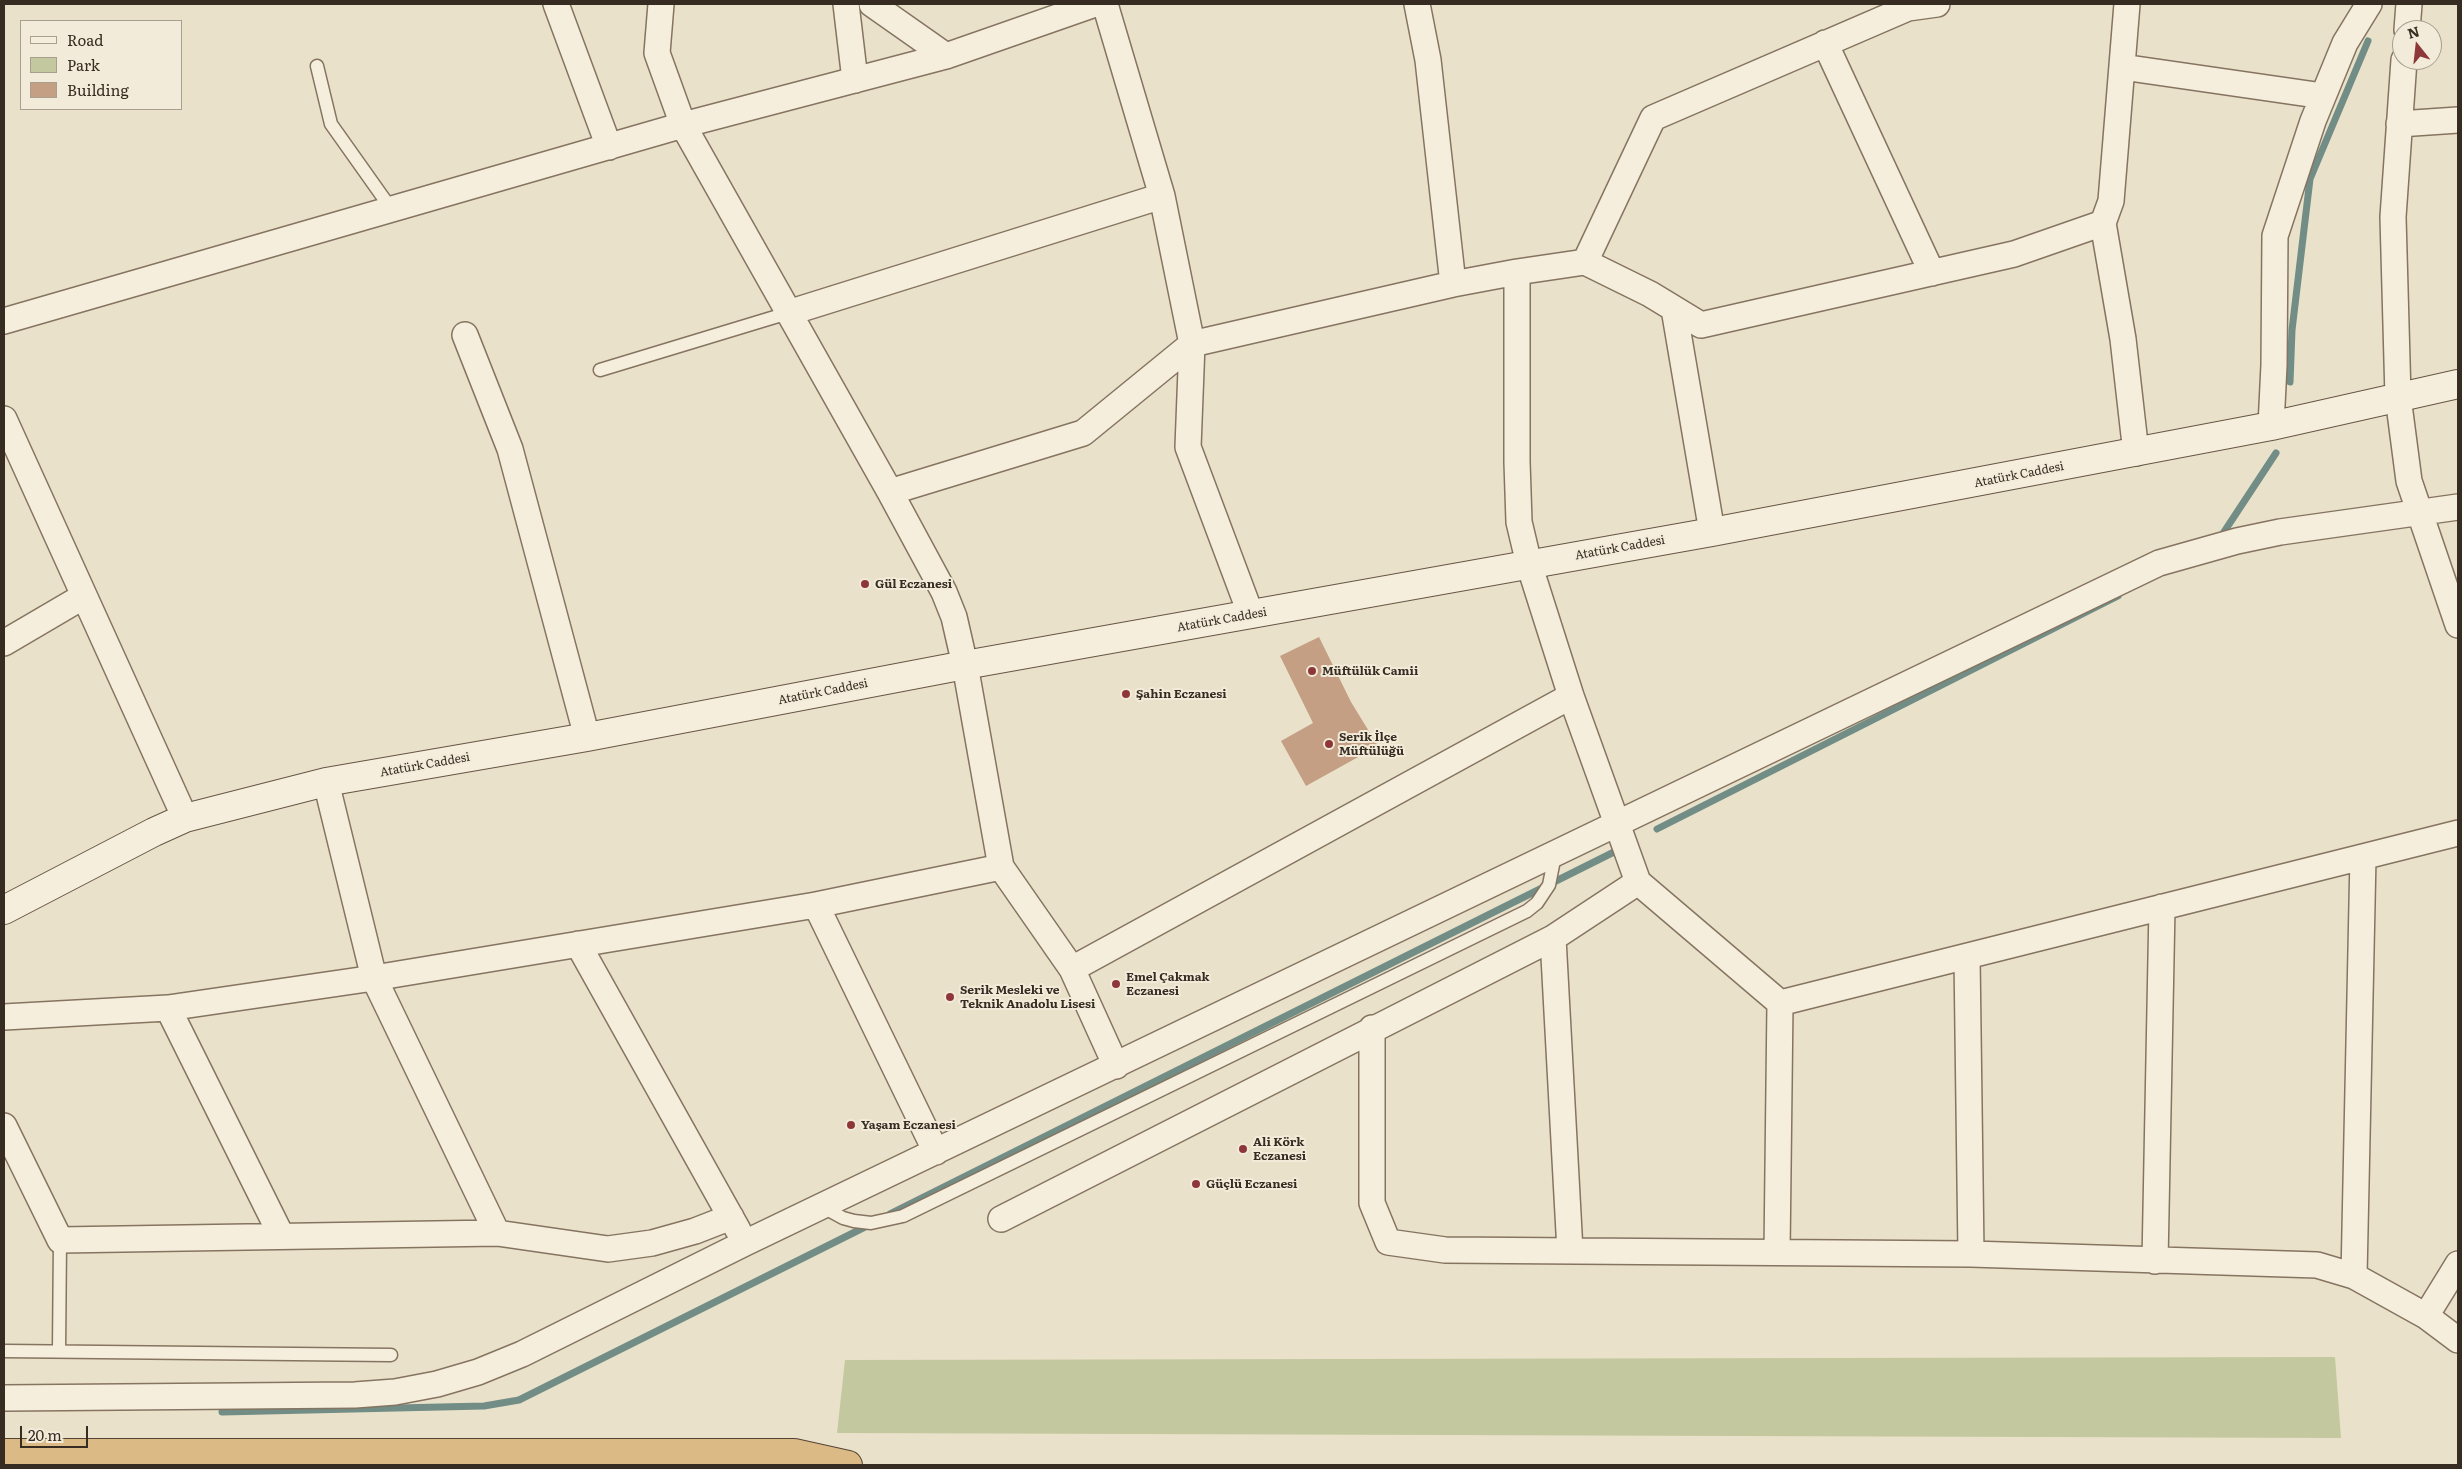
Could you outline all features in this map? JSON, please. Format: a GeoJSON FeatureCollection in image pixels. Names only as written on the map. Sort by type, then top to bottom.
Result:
{"type":"FeatureCollection","features":[{"type":"Feature","properties":{"kind":"highway"},"geometry":{"type":"LineString","coordinates":[[4,1453],[794,1453],[848,1465]]}},
{"type":"Feature","properties":{"kind":"main road","name":"Atatürk Caddesi"},"geometry":{"type":"LineString","coordinates":[[4,910],[154,832],[185,818],[326,782],[587,737],[964,666],[1712,532],[2136,453],[2271,426],[2458,384]]}},
{"type":"Feature","properties":{"kind":"street"},"geometry":{"type":"LineString","coordinates":[[556,4],[609,147]]}},
{"type":"Feature","properties":{"kind":"street"},"geometry":{"type":"LineString","coordinates":[[661,4],[657,53],[683,125],[890,492],[944,592],[954,618],[964,666],[1001,867],[1072,969],[1116,1066]]}},
{"type":"Feature","properties":{"kind":"street"},"geometry":{"type":"LineString","coordinates":[[846,4],[855,80]]}},
{"type":"Feature","properties":{"kind":"street"},"geometry":{"type":"LineString","coordinates":[[872,4],[946,56]]}},
{"type":"Feature","properties":{"kind":"street"},"geometry":{"type":"LineString","coordinates":[[4,322],[683,125],[946,56],[1095,4]]}},
{"type":"Feature","properties":{"kind":"street"},"geometry":{"type":"LineString","coordinates":[[1105,4],[1162,196],[1192,344],[1188,447],[1251,615]]}},
{"type":"Feature","properties":{"kind":"street"},"geometry":{"type":"LineString","coordinates":[[1417,4],[1428,60],[1453,284]]}},
{"type":"Feature","properties":{"kind":"street"},"geometry":{"type":"LineString","coordinates":[[1585,262],[1653,118],[1907,6],[1936,4]]}},
{"type":"Feature","properties":{"kind":"street"},"geometry":{"type":"LineString","coordinates":[[2127,4],[2111,201],[2103,223],[2123,339],[2136,453]]}},
{"type":"Feature","properties":{"kind":"street"},"geometry":{"type":"LineString","coordinates":[[2271,426],[2274,365],[2275,236],[2323,96],[2344,43],[2368,4]]}},
{"type":"Feature","properties":{"kind":"street"},"geometry":{"type":"LineString","coordinates":[[2408,20],[2409,4]]}},
{"type":"Feature","properties":{"kind":"street"},"geometry":{"type":"LineString","coordinates":[[1825,43],[1932,272]]}},
{"type":"Feature","properties":{"kind":"street"},"geometry":{"type":"LineString","coordinates":[[2122,67],[2323,96]]}},
{"type":"Feature","properties":{"kind":"street"},"geometry":{"type":"LineString","coordinates":[[2403,70],[2393,217],[2398,397],[2409,481],[2458,625]]}},
{"type":"Feature","properties":{"kind":"street"},"geometry":{"type":"LineString","coordinates":[[2399,124],[2458,120]]}},
{"type":"Feature","properties":{"kind":"street"},"geometry":{"type":"LineString","coordinates":[[788,313],[1162,196]]}},
{"type":"Feature","properties":{"kind":"street"},"geometry":{"type":"LineString","coordinates":[[890,492],[1083,433],[1192,344],[1453,284],[1585,262],[1650,294],[1701,325],[2014,254],[2103,223]]}},
{"type":"Feature","properties":{"kind":"street"},"geometry":{"type":"LineString","coordinates":[[1517,272],[1517,462],[1519,522],[1529,564],[1570,696],[1638,882],[1780,1003]]}},
{"type":"Feature","properties":{"kind":"street"},"geometry":{"type":"LineString","coordinates":[[1674,309],[1712,532]]}},
{"type":"Feature","properties":{"kind":"street"},"geometry":{"type":"LineString","coordinates":[[465,335],[510,449],[587,737]]}},
{"type":"Feature","properties":{"kind":"street"},"geometry":{"type":"LineString","coordinates":[[4,419],[185,818]]}},
{"type":"Feature","properties":{"kind":"street"},"geometry":{"type":"LineString","coordinates":[[4,1398],[355,1395],[394,1392],[437,1384],[478,1372],[522,1354],[821,1206],[2159,564],[2237,541],[2280,532],[2419,514],[2458,507]]}},
{"type":"Feature","properties":{"kind":"street"},"geometry":{"type":"LineString","coordinates":[[4,643],[84,596]]}},
{"type":"Feature","properties":{"kind":"street"},"geometry":{"type":"LineString","coordinates":[[1072,969],[1570,696]]}},
{"type":"Feature","properties":{"kind":"street"},"geometry":{"type":"LineString","coordinates":[[326,782],[374,978],[497,1233]]}},
{"type":"Feature","properties":{"kind":"street"},"geometry":{"type":"LineString","coordinates":[[1780,1003],[2458,833]]}},
{"type":"Feature","properties":{"kind":"street"},"geometry":{"type":"LineString","coordinates":[[2354,1276],[2363,857]]}},
{"type":"Feature","properties":{"kind":"street"},"geometry":{"type":"LineString","coordinates":[[4,1017],[168,1008],[374,978],[816,905],[1001,867]]}},
{"type":"Feature","properties":{"kind":"street"},"geometry":{"type":"LineString","coordinates":[[1001,1219],[1372,1028],[1553,938],[1638,882]]}},
{"type":"Feature","properties":{"kind":"street"},"geometry":{"type":"LineString","coordinates":[[816,905],[936,1152]]}},
{"type":"Feature","properties":{"kind":"street"},"geometry":{"type":"LineString","coordinates":[[2155,1262],[2162,907]]}},
{"type":"Feature","properties":{"kind":"street"},"geometry":{"type":"LineString","coordinates":[[1553,938],[1570,1251]]}},
{"type":"Feature","properties":{"kind":"street"},"geometry":{"type":"LineString","coordinates":[[578,944],[745,1243]]}},
{"type":"Feature","properties":{"kind":"street"},"geometry":{"type":"LineString","coordinates":[[1967,957],[1971,1254]]}},
{"type":"Feature","properties":{"kind":"street"},"geometry":{"type":"LineString","coordinates":[[1778,1252],[1780,1003]]}},
{"type":"Feature","properties":{"kind":"street"},"geometry":{"type":"LineString","coordinates":[[168,1008],[281,1235]]}},
{"type":"Feature","properties":{"kind":"street"},"geometry":{"type":"LineString","coordinates":[[1372,1028],[1372,1203],[1388,1242],[1445,1250],[1971,1254],[2155,1262],[2317,1265],[2354,1276],[2426,1316],[2458,1340]]}},
{"type":"Feature","properties":{"kind":"street"},"geometry":{"type":"LineString","coordinates":[[4,1126],[60,1240],[497,1233],[608,1248],[652,1243],[695,1231],[731,1217]]}},
{"type":"Feature","properties":{"kind":"street"},"geometry":{"type":"LineString","coordinates":[[2426,1316],[2458,1264]]}},
{"type":"Feature","properties":{"kind":"lane"},"geometry":{"type":"LineString","coordinates":[[317,66],[331,124],[392,210]]}},
{"type":"Feature","properties":{"kind":"lane"},"geometry":{"type":"LineString","coordinates":[[600,370],[788,313]]}},
{"type":"Feature","properties":{"kind":"lane"},"geometry":{"type":"LineString","coordinates":[[821,1206],[843,1218],[862,1222],[887,1221],[903,1216],[1527,911],[1537,903],[1549,885],[1553,865],[1552,855]]}},
{"type":"Feature","properties":{"kind":"lane"},"geometry":{"type":"LineString","coordinates":[[58,1351],[60,1240]]}},
{"type":"Feature","properties":{"kind":"lane"},"geometry":{"type":"LineString","coordinates":[[4,1351],[391,1355]]}},
{"type":"Feature","properties":{"kind":"green space"},"geometry":{"type":"Polygon","coordinates":[[[2335,1357],[2341,1438],[837,1433],[845,1360],[2335,1357]]]}},
{"type":"Feature","properties":{"kind":"building"},"geometry":{"type":"Polygon","coordinates":[[[1319,637],[1351,702],[1378,746],[1306,786],[1281,741],[1313,723],[1280,656],[1319,637]]]}},
{"type":"Feature","properties":{"kind":"waterway"},"geometry":{"type":"LineString","coordinates":[[2290,382],[2292,330],[2310,179],[2368,41]]}},
{"type":"Feature","properties":{"kind":"waterway"},"geometry":{"type":"LineString","coordinates":[[2220,538],[2276,453]]}},
{"type":"Feature","properties":{"kind":"waterway"},"geometry":{"type":"LineString","coordinates":[[1657,829],[2118,596]]}},
{"type":"Feature","properties":{"kind":"waterway"},"geometry":{"type":"LineString","coordinates":[[890,1214],[1620,849]]}},
{"type":"Feature","properties":{"kind":"waterway"},"geometry":{"type":"LineString","coordinates":[[222,1412],[484,1406],[519,1400],[869,1225]]}},
{"type":"Feature","properties":{"kind":"place","name":"Gül Eczanesi"},"geometry":{"type":"Point","coordinates":[865,584]}},
{"type":"Feature","properties":{"kind":"place","name":"Müftülük Camii"},"geometry":{"type":"Point","coordinates":[1312,671]}},
{"type":"Feature","properties":{"kind":"place","name":"Şahin Eczanesi"},"geometry":{"type":"Point","coordinates":[1126,694]}},
{"type":"Feature","properties":{"kind":"place","name":"Serik İlçe Müftülüğü"},"geometry":{"type":"Point","coordinates":[1329,744]}},
{"type":"Feature","properties":{"kind":"place","name":"Emel Çakmak Eczanesi"},"geometry":{"type":"Point","coordinates":[1116,984]}},
{"type":"Feature","properties":{"kind":"place","name":"Serik Mesleki ve Teknik Anadolu Lisesi"},"geometry":{"type":"Point","coordinates":[950,997]}},
{"type":"Feature","properties":{"kind":"place","name":"Yaşam Eczanesi"},"geometry":{"type":"Point","coordinates":[851,1125]}},
{"type":"Feature","properties":{"kind":"place","name":"Ali Körk Eczanesi"},"geometry":{"type":"Point","coordinates":[1243,1149]}},
{"type":"Feature","properties":{"kind":"place","name":"Güçlü Eczanesi"},"geometry":{"type":"Point","coordinates":[1196,1184]}}]}
